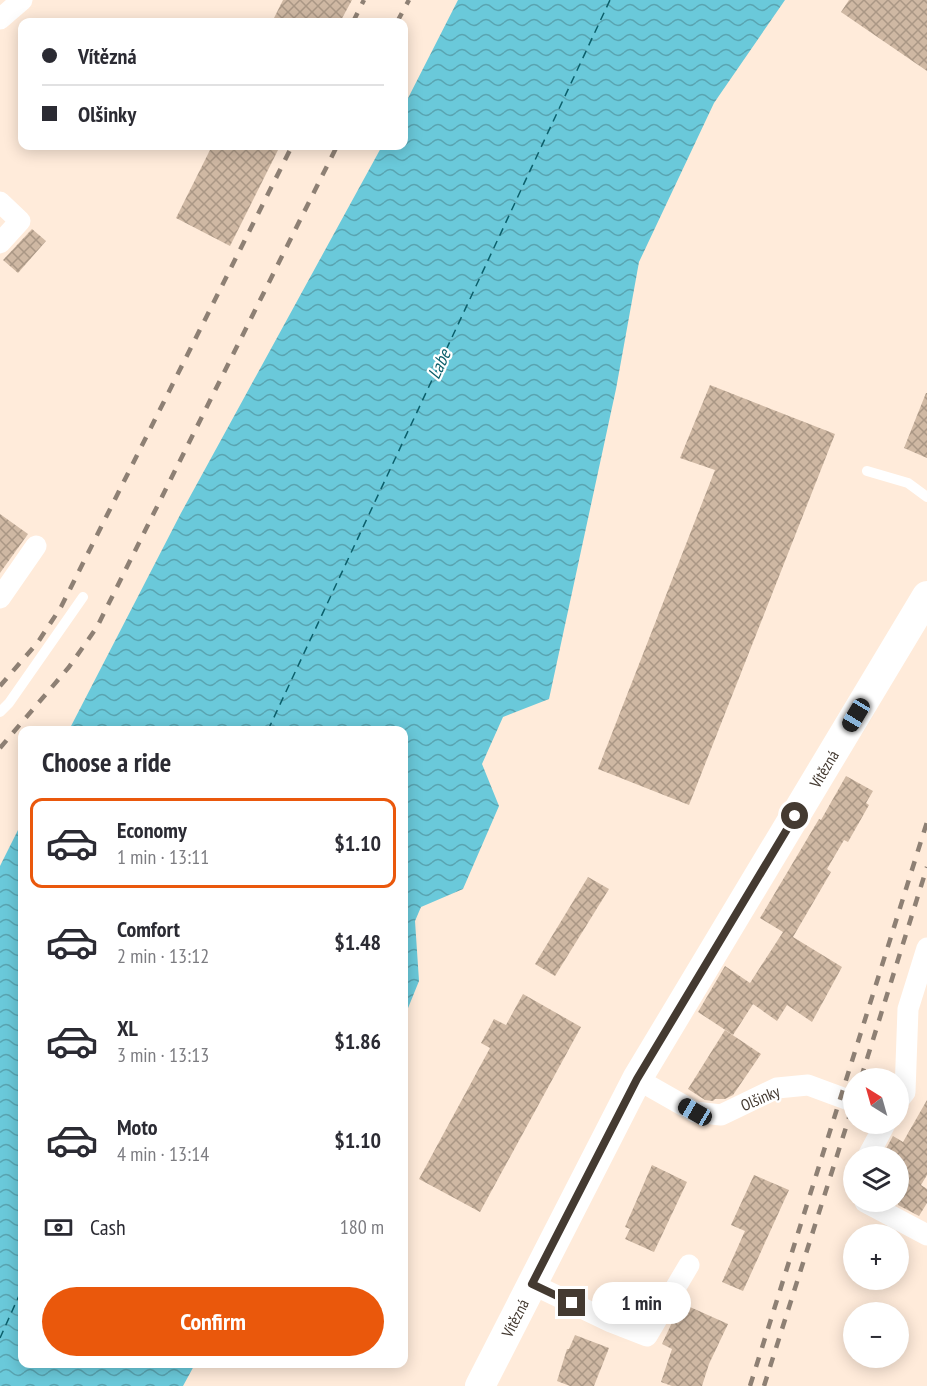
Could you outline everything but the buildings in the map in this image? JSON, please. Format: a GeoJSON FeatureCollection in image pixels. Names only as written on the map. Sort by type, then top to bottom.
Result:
{"type":"FeatureCollection","features":[{"type":"Feature","properties":{"kind":"main road","name":"Vítězná"},"geometry":{"type":"LineString","coordinates":[[480,1386],[637,1079],[927,596]]}},
{"type":"Feature","properties":{"kind":"street"},"geometry":{"type":"LineString","coordinates":[[0,19],[22,0]]}},
{"type":"Feature","properties":{"kind":"street"},"geometry":{"type":"LineString","coordinates":[[0,202],[20,221],[0,243]]}},
{"type":"Feature","properties":{"kind":"street"},"geometry":{"type":"LineString","coordinates":[[0,598],[36,546]]}},
{"type":"Feature","properties":{"kind":"street"},"geometry":{"type":"LineString","coordinates":[[906,1068],[908,1009],[927,948]]}},
{"type":"Feature","properties":{"kind":"street","name":"Olšinky"},"geometry":{"type":"LineString","coordinates":[[637,1079],[695,1112],[721,1115],[777,1088],[808,1085],[843,1098]]}},
{"type":"Feature","properties":{"kind":"street"},"geometry":{"type":"LineString","coordinates":[[884,1212],[927,1235]]}},
{"type":"Feature","properties":{"kind":"street"},"geometry":{"type":"LineString","coordinates":[[532,1284],[646,1336],[689,1265]]}},
{"type":"Feature","properties":{"kind":"lane"},"geometry":{"type":"LineString","coordinates":[[867,471],[909,483],[927,497]]}},
{"type":"Feature","properties":{"kind":"lane"},"geometry":{"type":"LineString","coordinates":[[0,712],[9,703],[83,597]]}},
{"type":"Feature","properties":{"kind":"water","name":"Labe"},"geometry":{"type":"Polygon","coordinates":[[[458,0],[785,0],[714,103],[639,262],[616,389],[549,699],[503,717],[482,764],[499,806],[463,889],[421,907],[415,921],[419,981],[408,1008],[408,726],[71,726],[181,513],[380,150],[408,150],[408,98],[458,0]]]}},
{"type":"Feature","properties":{"kind":"water"},"geometry":{"type":"Polygon","coordinates":[[[18,830],[18,1368],[193,1368],[183,1386],[0,1386],[0,866],[18,830]]]}},
{"type":"Feature","properties":{"kind":"ferry route"},"geometry":{"type":"LineString","coordinates":[[270,726],[610,0]]}},
{"type":"Feature","properties":{"kind":"ferry route"},"geometry":{"type":"LineString","coordinates":[[0,1338],[18,1298]]}},
{"type":"Feature","properties":{"kind":"railway"},"geometry":{"type":"LineString","coordinates":[[355,18],[364,0]]}},
{"type":"Feature","properties":{"kind":"railway"},"geometry":{"type":"LineString","coordinates":[[399,18],[409,0]]}},
{"type":"Feature","properties":{"kind":"railway"},"geometry":{"type":"LineString","coordinates":[[0,686],[38,642],[61,607],[290,150]]}},
{"type":"Feature","properties":{"kind":"railway"},"geometry":{"type":"LineString","coordinates":[[19,726],[69,667],[97,627],[335,150]]}},
{"type":"Feature","properties":{"kind":"railway"},"geometry":{"type":"LineString","coordinates":[[0,748],[18,727]]}},
{"type":"Feature","properties":{"kind":"railway"},"geometry":{"type":"LineString","coordinates":[[750,1386],[927,822]]}},
{"type":"Feature","properties":{"kind":"railway"},"geometry":{"type":"LineString","coordinates":[[864,1068],[927,867]]}},
{"type":"Feature","properties":{"kind":"railway"},"geometry":{"type":"LineString","coordinates":[[764,1386],[844,1134]]}},
{"type":"Feature","properties":{"kind":"route"},"geometry":{"type":"LineString","coordinates":[[572,1303],[532,1284],[637,1079],[795,816]]}}]}
